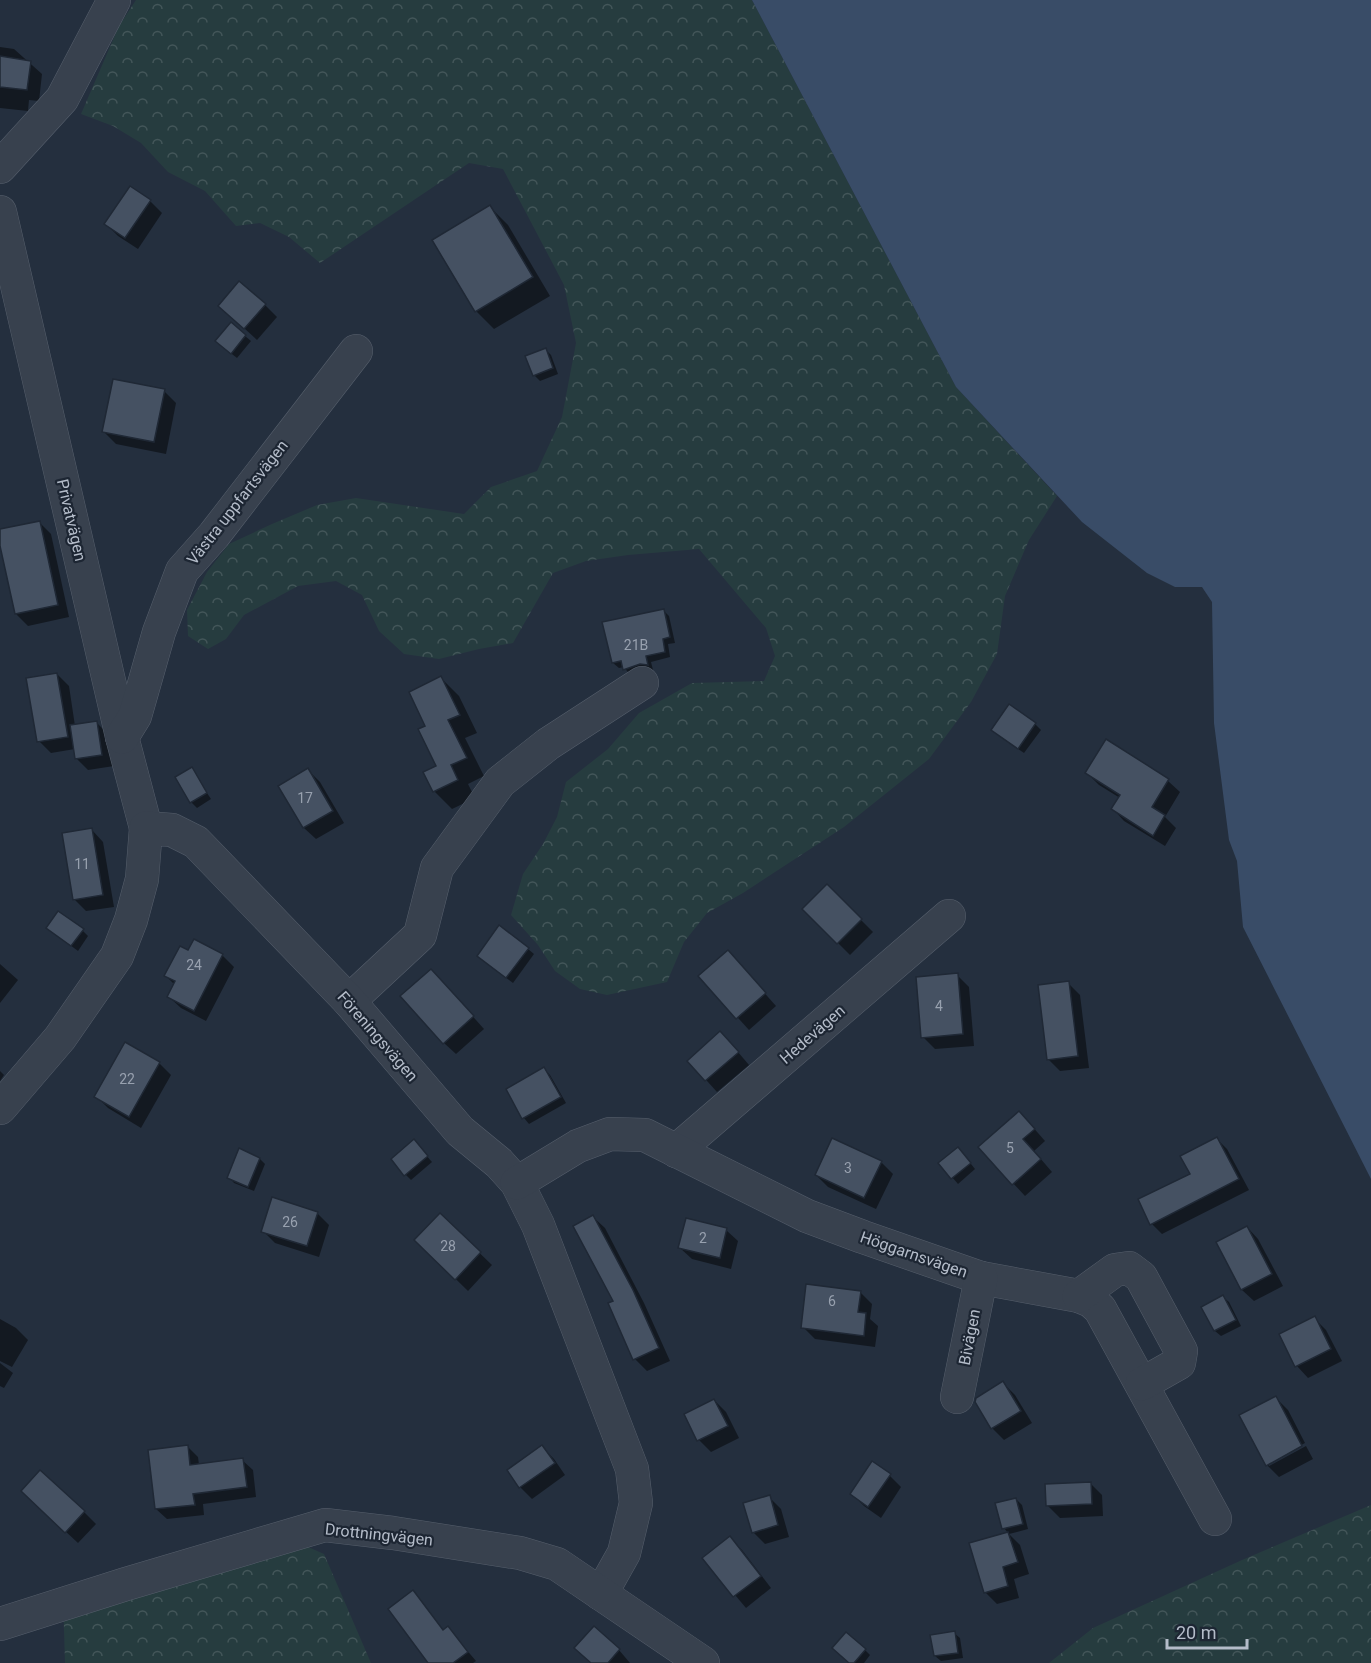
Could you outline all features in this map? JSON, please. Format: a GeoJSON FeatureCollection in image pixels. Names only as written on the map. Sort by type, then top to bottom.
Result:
{"type":"FeatureCollection","features":[{"type":"Feature","properties":{"kind":"street"},"geometry":{"type":"LineString","coordinates":[[0,167],[62,99],[114,0]]}},
{"type":"Feature","properties":{"kind":"street","name":"Privatvägen"},"geometry":{"type":"LineString","coordinates":[[0,212],[10,296],[146,828]]}},
{"type":"Feature","properties":{"kind":"street","name":"Västra uppfartsvägen"},"geometry":{"type":"LineString","coordinates":[[122,737],[135,716],[159,632],[183,571],[214,535],[356,351]]}},
{"type":"Feature","properties":{"kind":"street"},"geometry":{"type":"LineString","coordinates":[[349,1001],[420,935],[436,868],[500,782],[548,744],[642,683]]}},
{"type":"Feature","properties":{"kind":"street"},"geometry":{"type":"LineString","coordinates":[[0,1108],[60,1038],[117,956],[131,920],[142,879],[146,828]]}},
{"type":"Feature","properties":{"kind":"street","name":"Föreningsvägen"},"geometry":{"type":"LineString","coordinates":[[146,828],[172,830],[196,842],[349,1001],[460,1131],[499,1163],[517,1183],[550,1256],[632,1469],[636,1503],[624,1553],[601,1594]]}},
{"type":"Feature","properties":{"kind":"street","name":"Hedevägen"},"geometry":{"type":"LineString","coordinates":[[676,1151],[949,916]]}},
{"type":"Feature","properties":{"kind":"street","name":"Höggarnsvägen"},"geometry":{"type":"LineString","coordinates":[[517,1183],[578,1146],[610,1134],[645,1135],[807,1216],[981,1278],[1078,1296],[1091,1301],[1100,1310],[1215,1519]]}},
{"type":"Feature","properties":{"kind":"street"},"geometry":{"type":"LineString","coordinates":[[1078,1296],[1115,1270],[1129,1268],[1141,1277],[1181,1351],[1179,1363],[1142,1384]]}},
{"type":"Feature","properties":{"kind":"street","name":"Bivägen"},"geometry":{"type":"LineString","coordinates":[[957,1397],[981,1278]]}},
{"type":"Feature","properties":{"kind":"street","name":"Drottningvägen"},"geometry":{"type":"LineString","coordinates":[[0,1624],[115,1587],[325,1525],[520,1553],[557,1564],[703,1663]]}},
{"type":"Feature","properties":{"kind":"green space"},"geometry":{"type":"Polygon","coordinates":[[[136,0],[752,0],[956,387],[1057,496],[1029,540],[1005,596],[997,654],[971,702],[929,759],[844,827],[743,893],[707,913],[684,942],[667,982],[607,995],[580,989],[555,971],[538,945],[511,915],[523,874],[543,844],[557,817],[566,782],[608,749],[639,713],[692,683],[764,681],[775,656],[766,628],[699,549],[586,561],[553,573],[513,643],[439,659],[404,654],[379,631],[362,595],[336,581],[298,586],[244,615],[226,639],[208,649],[188,636],[187,610],[207,572],[229,544],[317,505],[356,498],[464,514],[491,487],[537,471],[562,417],[576,343],[564,285],[503,169],[469,163],[320,263],[289,237],[260,223],[236,226],[205,191],[168,172],[141,143],[113,126],[81,114],[119,26],[136,0]]]}},
{"type":"Feature","properties":{"kind":"green space"},"geometry":{"type":"Polygon","coordinates":[[[1371,1505],[1371,1663],[1049,1663],[1093,1628],[1242,1560],[1371,1505]]]}},
{"type":"Feature","properties":{"kind":"green space"},"geometry":{"type":"Polygon","coordinates":[[[281,1535],[324,1554],[371,1663],[65,1663],[63,1596],[281,1535]]]}},
{"type":"Feature","properties":{"kind":"water"},"geometry":{"type":"Polygon","coordinates":[[[752,0],[1371,0],[1371,1179],[1243,927],[1237,861],[1229,840],[1214,723],[1212,602],[1202,587],[1175,587],[1147,573],[1082,522],[956,387],[752,0]]]}},
{"type":"Feature","properties":{"kind":"building"},"geometry":{"type":"Polygon","coordinates":[[[0,56],[31,61],[27,90],[0,87],[0,56]]]}},
{"type":"Feature","properties":{"kind":"building"},"geometry":{"type":"Polygon","coordinates":[[[130,186],[151,200],[125,238],[104,224],[130,186]]]}},
{"type":"Feature","properties":{"kind":"building"},"geometry":{"type":"Polygon","coordinates":[[[490,205],[533,277],[475,312],[432,240],[490,205]]]}},
{"type":"Feature","properties":{"kind":"building"},"geometry":{"type":"Polygon","coordinates":[[[239,281],[266,304],[244,329],[218,306],[239,281]]]}},
{"type":"Feature","properties":{"kind":"building"},"geometry":{"type":"Polygon","coordinates":[[[231,322],[246,335],[231,354],[215,341],[231,322]]]}},
{"type":"Feature","properties":{"kind":"building"},"geometry":{"type":"Polygon","coordinates":[[[546,348],[553,368],[533,376],[525,356],[546,348]]]}},
{"type":"Feature","properties":{"kind":"building"},"geometry":{"type":"Polygon","coordinates":[[[113,379],[165,389],[154,442],[102,432],[113,379]]]}},
{"type":"Feature","properties":{"kind":"building"},"geometry":{"type":"Polygon","coordinates":[[[40,521],[58,605],[15,614],[0,546],[0,529],[40,521]]]}},
{"type":"Feature","properties":{"kind":"building"},"geometry":{"type":"Polygon","coordinates":[[[664,609],[670,637],[663,639],[665,652],[646,656],[648,665],[640,664],[623,670],[621,661],[612,663],[602,622],[664,609]]]}},
{"type":"Feature","properties":{"kind":"building"},"geometry":{"type":"Polygon","coordinates":[[[57,673],[68,737],[37,742],[26,678],[57,673]]]}},
{"type":"Feature","properties":{"kind":"building"},"geometry":{"type":"Polygon","coordinates":[[[441,676],[460,715],[448,720],[467,758],[451,765],[458,780],[433,792],[423,772],[436,766],[418,729],[425,726],[409,692],[441,676]]]}},
{"type":"Feature","properties":{"kind":"building"},"geometry":{"type":"Polygon","coordinates":[[[1009,704],[1036,723],[1018,749],[991,730],[1009,704]]]}},
{"type":"Feature","properties":{"kind":"building"},"geometry":{"type":"Polygon","coordinates":[[[97,721],[102,755],[75,759],[70,725],[97,721]]]}},
{"type":"Feature","properties":{"kind":"building"},"geometry":{"type":"Polygon","coordinates":[[[1106,739],[1169,779],[1152,807],[1165,815],[1153,836],[1111,809],[1120,795],[1085,773],[1106,739]]]}},
{"type":"Feature","properties":{"kind":"building"},"geometry":{"type":"Polygon","coordinates":[[[192,767],[207,793],[190,803],[175,777],[192,767]]]}},
{"type":"Feature","properties":{"kind":"building"},"geometry":{"type":"Polygon","coordinates":[[[308,768],[333,811],[303,828],[278,786],[308,768]]]}},
{"type":"Feature","properties":{"kind":"building"},"geometry":{"type":"Polygon","coordinates":[[[92,828],[103,895],[73,900],[62,833],[92,828]]]}},
{"type":"Feature","properties":{"kind":"building"},"geometry":{"type":"Polygon","coordinates":[[[827,884],[862,919],[837,944],[802,909],[827,884]]]}},
{"type":"Feature","properties":{"kind":"building"},"geometry":{"type":"Polygon","coordinates":[[[58,911],[84,929],[71,946],[46,928],[58,911]]]}},
{"type":"Feature","properties":{"kind":"building"},"geometry":{"type":"Polygon","coordinates":[[[499,925],[529,948],[506,978],[477,956],[499,925]]]}},
{"type":"Feature","properties":{"kind":"building"},"geometry":{"type":"Polygon","coordinates":[[[194,939],[223,954],[194,1011],[167,997],[175,981],[164,976],[180,946],[188,950],[194,939]]]}},
{"type":"Feature","properties":{"kind":"building"},"geometry":{"type":"Polygon","coordinates":[[[728,950],[766,993],[736,1019],[698,976],[728,950]]]}},
{"type":"Feature","properties":{"kind":"building"},"geometry":{"type":"Polygon","coordinates":[[[431,969],[474,1016],[443,1044],[400,996],[431,969]]]}},
{"type":"Feature","properties":{"kind":"building"},"geometry":{"type":"Polygon","coordinates":[[[958,973],[963,1034],[921,1038],[916,977],[958,973]]]}},
{"type":"Feature","properties":{"kind":"building"},"geometry":{"type":"Polygon","coordinates":[[[1069,981],[1078,1056],[1047,1060],[1038,985],[1069,981]]]}},
{"type":"Feature","properties":{"kind":"building"},"geometry":{"type":"Polygon","coordinates":[[[720,1031],[739,1052],[705,1081],[687,1061],[720,1031]]]}},
{"type":"Feature","properties":{"kind":"building"},"geometry":{"type":"Polygon","coordinates":[[[125,1042],[160,1062],[129,1117],[94,1097],[125,1042]]]}},
{"type":"Feature","properties":{"kind":"building"},"geometry":{"type":"Polygon","coordinates":[[[544,1067],[561,1097],[522,1119],[506,1089],[544,1067]]]}},
{"type":"Feature","properties":{"kind":"building"},"geometry":{"type":"Polygon","coordinates":[[[1019,1111],[1035,1129],[1023,1139],[1041,1159],[1012,1185],[978,1147],[1019,1111]]]}},
{"type":"Feature","properties":{"kind":"building"},"geometry":{"type":"Polygon","coordinates":[[[1217,1137],[1239,1179],[1150,1225],[1138,1199],[1190,1174],[1180,1156],[1217,1137]]]}},
{"type":"Feature","properties":{"kind":"building"},"geometry":{"type":"Polygon","coordinates":[[[832,1138],[882,1161],[864,1198],[815,1175],[832,1138]]]}},
{"type":"Feature","properties":{"kind":"building"},"geometry":{"type":"Polygon","coordinates":[[[414,1139],[428,1156],[404,1176],[391,1159],[414,1139]]]}},
{"type":"Feature","properties":{"kind":"building"},"geometry":{"type":"Polygon","coordinates":[[[958,1147],[971,1163],[951,1179],[938,1163],[958,1147]]]}},
{"type":"Feature","properties":{"kind":"building"},"geometry":{"type":"Polygon","coordinates":[[[239,1148],[260,1158],[248,1187],[227,1178],[239,1148]]]}},
{"type":"Feature","properties":{"kind":"building"},"geometry":{"type":"Polygon","coordinates":[[[272,1197],[318,1212],[307,1246],[261,1232],[272,1197]]]}},
{"type":"Feature","properties":{"kind":"building"},"geometry":{"type":"Polygon","coordinates":[[[440,1213],[481,1252],[455,1280],[414,1240],[440,1213]]]}},
{"type":"Feature","properties":{"kind":"building"},"geometry":{"type":"Polygon","coordinates":[[[593,1215],[633,1290],[659,1348],[633,1360],[608,1303],[613,1301],[573,1226],[593,1215]]]}},
{"type":"Feature","properties":{"kind":"building"},"geometry":{"type":"Polygon","coordinates":[[[686,1218],[727,1228],[720,1258],[678,1248],[686,1218]]]}},
{"type":"Feature","properties":{"kind":"building"},"geometry":{"type":"Polygon","coordinates":[[[1247,1226],[1272,1274],[1241,1290],[1216,1242],[1247,1226]]]}},
{"type":"Feature","properties":{"kind":"building"},"geometry":{"type":"Polygon","coordinates":[[[806,1284],[861,1291],[858,1312],[866,1313],[864,1336],[801,1328],[806,1284]]]}},
{"type":"Feature","properties":{"kind":"building"},"geometry":{"type":"Polygon","coordinates":[[[1223,1295],[1236,1320],[1214,1331],[1201,1307],[1223,1295]]]}},
{"type":"Feature","properties":{"kind":"building"},"geometry":{"type":"Polygon","coordinates":[[[1315,1316],[1331,1349],[1295,1367],[1279,1334],[1315,1316]]]}},
{"type":"Feature","properties":{"kind":"building"},"geometry":{"type":"Polygon","coordinates":[[[1003,1381],[1021,1411],[991,1429],[975,1402],[976,1398],[1003,1381]]]}},
{"type":"Feature","properties":{"kind":"building"},"geometry":{"type":"Polygon","coordinates":[[[1276,1396],[1302,1446],[1266,1466],[1239,1415],[1276,1396]]]}},
{"type":"Feature","properties":{"kind":"building"},"geometry":{"type":"Polygon","coordinates":[[[714,1399],[728,1426],[697,1441],[684,1414],[714,1399]]]}},
{"type":"Feature","properties":{"kind":"building"},"geometry":{"type":"Polygon","coordinates":[[[188,1445],[190,1465],[243,1458],[247,1487],[193,1494],[195,1505],[155,1509],[148,1450],[188,1445]]]}},
{"type":"Feature","properties":{"kind":"building"},"geometry":{"type":"Polygon","coordinates":[[[542,1445],[555,1463],[519,1488],[507,1470],[542,1445]]]}},
{"type":"Feature","properties":{"kind":"building"},"geometry":{"type":"Polygon","coordinates":[[[872,1461],[891,1474],[868,1507],[850,1494],[872,1461]]]}},
{"type":"Feature","properties":{"kind":"building"},"geometry":{"type":"Polygon","coordinates":[[[40,1470],[85,1511],[65,1533],[21,1491],[40,1470]]]}},
{"type":"Feature","properties":{"kind":"building"},"geometry":{"type":"Polygon","coordinates":[[[1091,1482],[1092,1504],[1046,1506],[1045,1484],[1091,1482]]]}},
{"type":"Feature","properties":{"kind":"building"},"geometry":{"type":"Polygon","coordinates":[[[770,1495],[778,1525],[752,1533],[743,1503],[770,1495]]]}},
{"type":"Feature","properties":{"kind":"building"},"geometry":{"type":"Polygon","coordinates":[[[1016,1498],[1023,1524],[1002,1529],[995,1503],[1016,1498]]]}},
{"type":"Feature","properties":{"kind":"building"},"geometry":{"type":"Polygon","coordinates":[[[1008,1532],[1018,1562],[1003,1567],[1008,1586],[984,1593],[969,1543],[1008,1532]]]}},
{"type":"Feature","properties":{"kind":"building"},"geometry":{"type":"Polygon","coordinates":[[[730,1536],[761,1576],[733,1597],[702,1558],[730,1536]]]}},
{"type":"Feature","properties":{"kind":"building"},"geometry":{"type":"Polygon","coordinates":[[[413,1590],[443,1630],[448,1626],[468,1652],[453,1663],[428,1663],[388,1609],[413,1590]]]}},
{"type":"Feature","properties":{"kind":"building"},"geometry":{"type":"Polygon","coordinates":[[[594,1626],[620,1649],[608,1663],[591,1663],[574,1648],[594,1626]]]}},
{"type":"Feature","properties":{"kind":"building"},"geometry":{"type":"Polygon","coordinates":[[[955,1631],[958,1653],[934,1656],[930,1635],[955,1631]]]}},
{"type":"Feature","properties":{"kind":"building"},"geometry":{"type":"Polygon","coordinates":[[[846,1632],[866,1649],[854,1663],[849,1663],[832,1648],[846,1632]]]}}]}
